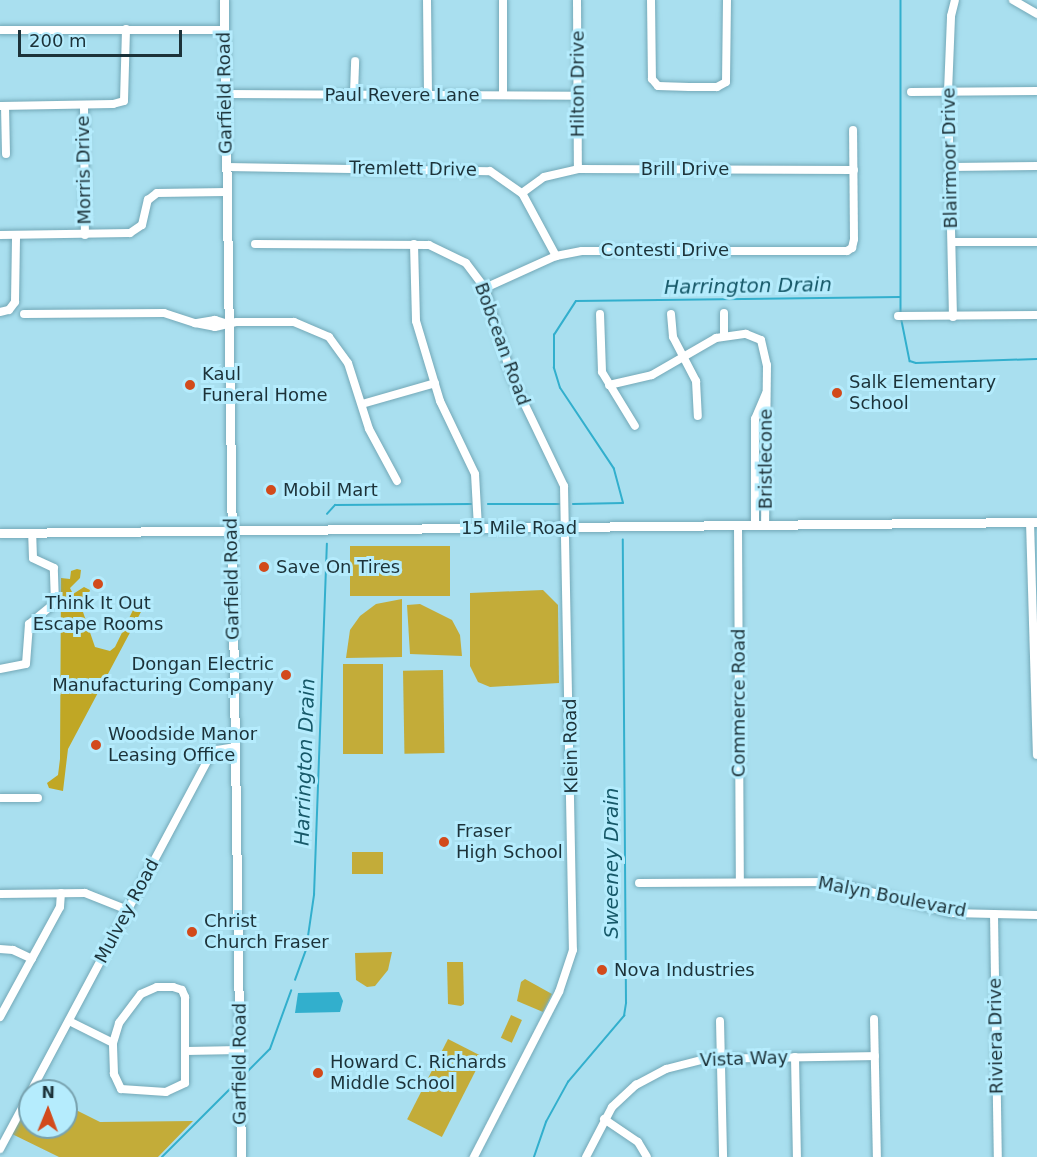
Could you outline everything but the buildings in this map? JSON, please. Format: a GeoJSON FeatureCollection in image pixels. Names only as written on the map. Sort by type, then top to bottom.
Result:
{"type":"FeatureCollection","features":[{"type":"Feature","properties":{"kind":"main road","name":"Garfield Road"},"geometry":{"type":"LineString","coordinates":[[224,0],[241,1157]]}},
{"type":"Feature","properties":{"kind":"main road","name":"15 Mile Road"},"geometry":{"type":"LineString","coordinates":[[0,533],[1034,522]]}},
{"type":"Feature","properties":{"kind":"street"},"geometry":{"type":"LineString","coordinates":[[428,0],[428,94]]}},
{"type":"Feature","properties":{"kind":"street"},"geometry":{"type":"LineString","coordinates":[[502,0],[503,95]]}},
{"type":"Feature","properties":{"kind":"street","name":"Hilton Drive"},"geometry":{"type":"LineString","coordinates":[[578,0],[578,169]]}},
{"type":"Feature","properties":{"kind":"street"},"geometry":{"type":"LineString","coordinates":[[651,0],[654,82],[689,87],[717,87],[726,82],[727,0]]}},
{"type":"Feature","properties":{"kind":"street","name":"Blairmoor Drive"},"geometry":{"type":"LineString","coordinates":[[953,317],[948,92],[951,16],[956,0]]}},
{"type":"Feature","properties":{"kind":"street"},"geometry":{"type":"LineString","coordinates":[[1013,0],[1037,14]]}},
{"type":"Feature","properties":{"kind":"street"},"geometry":{"type":"LineString","coordinates":[[6,154],[3,106],[84,105],[124,101],[126,29]]}},
{"type":"Feature","properties":{"kind":"street"},"geometry":{"type":"LineString","coordinates":[[0,30],[225,30]]}},
{"type":"Feature","properties":{"kind":"street"},"geometry":{"type":"LineString","coordinates":[[354,94],[355,61]]}},
{"type":"Feature","properties":{"kind":"street"},"geometry":{"type":"LineString","coordinates":[[911,92],[1037,91]]}},
{"type":"Feature","properties":{"kind":"street","name":"Paul Revere Lane"},"geometry":{"type":"LineString","coordinates":[[225,94],[579,96]]}},
{"type":"Feature","properties":{"kind":"street","name":"Morris Drive"},"geometry":{"type":"LineString","coordinates":[[84,105],[85,235]]}},
{"type":"Feature","properties":{"kind":"street"},"geometry":{"type":"LineString","coordinates":[[853,130],[854,170]]}},
{"type":"Feature","properties":{"kind":"street"},"geometry":{"type":"LineString","coordinates":[[951,167],[1037,166]]}},
{"type":"Feature","properties":{"kind":"street","name":"Tremlett Drive"},"geometry":{"type":"LineString","coordinates":[[226,167],[480,170],[499,175],[522,193],[556,256]]}},
{"type":"Feature","properties":{"kind":"street","name":"Brill Drive"},"geometry":{"type":"LineString","coordinates":[[522,193],[544,177],[578,169],[854,170]]}},
{"type":"Feature","properties":{"kind":"street","name":"Contesti Drive"},"geometry":{"type":"LineString","coordinates":[[485,288],[556,256],[595,250],[841,251],[852,248],[854,170]]}},
{"type":"Feature","properties":{"kind":"street"},"geometry":{"type":"LineString","coordinates":[[0,235],[85,235],[135,232],[144,220],[150,196],[157,193],[226,192]]}},
{"type":"Feature","properties":{"kind":"street"},"geometry":{"type":"LineString","coordinates":[[0,312],[9,310],[15,302],[16,235]]}},
{"type":"Feature","properties":{"kind":"street"},"geometry":{"type":"LineString","coordinates":[[952,242],[1037,242]]}},
{"type":"Feature","properties":{"kind":"street","name":"Bobcean Road"},"geometry":{"type":"LineString","coordinates":[[255,244],[414,244],[451,253],[472,269],[485,288],[516,387],[561,474],[566,527]]}},
{"type":"Feature","properties":{"kind":"street"},"geometry":{"type":"LineString","coordinates":[[414,244],[415,310],[435,383],[475,474],[478,528]]}},
{"type":"Feature","properties":{"kind":"street"},"geometry":{"type":"LineString","coordinates":[[24,314],[164,313],[195,323],[215,320],[228,324],[276,321],[320,331],[343,354],[373,440],[397,481]]}},
{"type":"Feature","properties":{"kind":"street"},"geometry":{"type":"LineString","coordinates":[[724,313],[724,336]]}},
{"type":"Feature","properties":{"kind":"street"},"geometry":{"type":"LineString","coordinates":[[600,314],[600,363],[609,385],[635,426]]}},
{"type":"Feature","properties":{"kind":"street"},"geometry":{"type":"LineString","coordinates":[[671,314],[673,337],[696,381],[698,416]]}},
{"type":"Feature","properties":{"kind":"street"},"geometry":{"type":"LineString","coordinates":[[898,316],[1037,315]]}},
{"type":"Feature","properties":{"kind":"street","name":"Bristlecone"},"geometry":{"type":"LineString","coordinates":[[609,385],[652,375],[683,356],[724,336],[746,334],[761,340],[766,352],[767,392],[755,419],[760,526]]}},
{"type":"Feature","properties":{"kind":"street"},"geometry":{"type":"LineString","coordinates":[[362,404],[435,383]]}},
{"type":"Feature","properties":{"kind":"street"},"geometry":{"type":"LineString","coordinates":[[1034,522],[1037,755]]}},
{"type":"Feature","properties":{"kind":"street","name":"Commerce Road"},"geometry":{"type":"LineString","coordinates":[[738,526],[740,880]]}},
{"type":"Feature","properties":{"kind":"street","name":"Klein Road"},"geometry":{"type":"LineString","coordinates":[[474,1157],[559,992],[573,950],[566,527]]}},
{"type":"Feature","properties":{"kind":"street"},"geometry":{"type":"LineString","coordinates":[[0,669],[21,668],[28,661],[29,624],[54,603],[54,568],[33,558],[32,533]]}},
{"type":"Feature","properties":{"kind":"street","name":"Mulvey Road"},"geometry":{"type":"LineString","coordinates":[[37,1079],[210,756],[217,750],[236,747]]}},
{"type":"Feature","properties":{"kind":"street"},"geometry":{"type":"LineString","coordinates":[[0,798],[38,798]]}},
{"type":"Feature","properties":{"kind":"street","name":"Malyn Boulevard"},"geometry":{"type":"LineString","coordinates":[[639,883],[740,880],[833,882],[937,910],[1037,915]]}},
{"type":"Feature","properties":{"kind":"street"},"geometry":{"type":"LineString","coordinates":[[0,1017],[60,907],[62,893]]}},
{"type":"Feature","properties":{"kind":"street"},"geometry":{"type":"LineString","coordinates":[[0,894],[93,894],[128,910]]}},
{"type":"Feature","properties":{"kind":"street","name":"Riviera Drive"},"geometry":{"type":"LineString","coordinates":[[993,914],[998,1157]]}},
{"type":"Feature","properties":{"kind":"street"},"geometry":{"type":"LineString","coordinates":[[0,949],[13,950],[32,959]]}},
{"type":"Feature","properties":{"kind":"street"},"geometry":{"type":"LineString","coordinates":[[173,987],[182,990],[185,997],[186,1051],[186,1078],[182,1087],[173,1091],[132,1093],[116,1085],[113,1043],[119,1023],[134,999],[148,989],[173,987]]}},
{"type":"Feature","properties":{"kind":"street"},"geometry":{"type":"LineString","coordinates":[[874,1019],[877,1157]]}},
{"type":"Feature","properties":{"kind":"street"},"geometry":{"type":"LineString","coordinates":[[69,1021],[113,1043]]}},
{"type":"Feature","properties":{"kind":"street"},"geometry":{"type":"LineString","coordinates":[[720,1021],[723,1157]]}},
{"type":"Feature","properties":{"kind":"street"},"geometry":{"type":"LineString","coordinates":[[186,1051],[240,1050]]}},
{"type":"Feature","properties":{"kind":"street","name":"Vista Way"},"geometry":{"type":"LineString","coordinates":[[586,1157],[604,1119],[624,1094],[650,1076],[685,1063],[721,1059],[875,1056]]}},
{"type":"Feature","properties":{"kind":"street"},"geometry":{"type":"LineString","coordinates":[[795,1058],[797,1157]]}},
{"type":"Feature","properties":{"kind":"street","name":"Mulvey Road"},"geometry":{"type":"LineString","coordinates":[[0,1149],[18,1115]]}},
{"type":"Feature","properties":{"kind":"street"},"geometry":{"type":"LineString","coordinates":[[604,1119],[638,1142],[647,1157]]}},
{"type":"Feature","properties":{"kind":"shaded area"},"geometry":{"type":"Polygon","coordinates":[[[350,546],[450,546],[450,596],[350,596],[350,546]]]}},
{"type":"Feature","properties":{"kind":"shaded area"},"geometry":{"type":"Polygon","coordinates":[[[81,570],[80,578],[70,588],[73,594],[84,587],[90,590],[83,612],[95,647],[110,651],[115,647],[134,608],[142,610],[68,749],[63,791],[49,788],[47,783],[58,775],[60,759],[61,578],[70,579],[71,571],[81,570]]]}},
{"type":"Feature","properties":{"kind":"shaded area"},"geometry":{"type":"Polygon","coordinates":[[[543,590],[558,605],[559,683],[490,687],[478,682],[470,666],[470,593],[543,590]]]}},
{"type":"Feature","properties":{"kind":"shaded area"},"geometry":{"type":"Polygon","coordinates":[[[402,599],[402,657],[346,658],[350,630],[360,616],[376,604],[402,599]]]}},
{"type":"Feature","properties":{"kind":"shaded area"},"geometry":{"type":"Polygon","coordinates":[[[420,604],[452,620],[460,635],[462,656],[410,654],[407,605],[420,604]]]}},
{"type":"Feature","properties":{"kind":"shaded area"},"geometry":{"type":"Polygon","coordinates":[[[343,664],[383,664],[383,754],[343,754],[343,664]]]}},
{"type":"Feature","properties":{"kind":"shaded area"},"geometry":{"type":"Polygon","coordinates":[[[443,670],[444,753],[404,754],[403,671],[443,670]]]}},
{"type":"Feature","properties":{"kind":"shaded area"},"geometry":{"type":"Polygon","coordinates":[[[352,852],[383,852],[383,874],[352,874],[352,852]]]}},
{"type":"Feature","properties":{"kind":"shaded area"},"geometry":{"type":"Polygon","coordinates":[[[392,952],[388,970],[375,986],[367,987],[356,980],[355,953],[392,952]]]}},
{"type":"Feature","properties":{"kind":"shaded area"},"geometry":{"type":"Polygon","coordinates":[[[447,962],[463,962],[464,1004],[461,1006],[448,1004],[447,962]]]}},
{"type":"Feature","properties":{"kind":"shaded area"},"geometry":{"type":"Polygon","coordinates":[[[525,979],[552,994],[543,1012],[517,1001],[521,982],[525,979]]]}},
{"type":"Feature","properties":{"kind":"shaded area"},"geometry":{"type":"Polygon","coordinates":[[[511,1015],[522,1020],[512,1043],[501,1038],[511,1015]]]}},
{"type":"Feature","properties":{"kind":"shaded area"},"geometry":{"type":"Polygon","coordinates":[[[448,1039],[483,1057],[442,1137],[407,1119],[448,1039]]]}},
{"type":"Feature","properties":{"kind":"shaded area"},"geometry":{"type":"Polygon","coordinates":[[[78,1111],[100,1122],[193,1121],[158,1157],[59,1157],[22,1139],[78,1139],[78,1111]]]}},
{"type":"Feature","properties":{"kind":"shaded area"},"geometry":{"type":"Polygon","coordinates":[[[18,1123],[18,1137],[12,1134],[18,1123]]]}},
{"type":"Feature","properties":{"kind":"water"},"geometry":{"type":"Polygon","coordinates":[[[339,992],[343,1001],[340,1012],[295,1013],[298,993],[339,992]]]}},
{"type":"Feature","properties":{"kind":"waterway","name":"Harrington Drain"},"geometry":{"type":"LineString","coordinates":[[901,0],[901,312]]}},
{"type":"Feature","properties":{"kind":"waterway","name":"Harrington Drain"},"geometry":{"type":"LineString","coordinates":[[573,504],[623,503],[614,469],[560,388],[554,368],[554,335],[576,301],[900,297]]}},
{"type":"Feature","properties":{"kind":"waterway"},"geometry":{"type":"LineString","coordinates":[[902,321],[910,361],[916,363],[1037,359]]}},
{"type":"Feature","properties":{"kind":"waterway","name":"Harrington Drain"},"geometry":{"type":"LineString","coordinates":[[327,514],[335,505],[471,504]]}},
{"type":"Feature","properties":{"kind":"waterway","name":"Harrington Drain"},"geometry":{"type":"LineString","coordinates":[[488,504],[559,504]]}},
{"type":"Feature","properties":{"kind":"waterway","name":"Sweeney Drain"},"geometry":{"type":"LineString","coordinates":[[534,1157],[546,1122],[568,1082],[624,1016],[626,1003],[623,540]]}},
{"type":"Feature","properties":{"kind":"waterway","name":"Harrington Drain"},"geometry":{"type":"LineString","coordinates":[[295,980],[306,950],[314,895],[327,544]]}},
{"type":"Feature","properties":{"kind":"waterway","name":"Harrington Drain"},"geometry":{"type":"LineString","coordinates":[[245,1074],[270,1049],[291,991]]}},
{"type":"Feature","properties":{"kind":"waterway","name":"Harrington Drain"},"geometry":{"type":"LineString","coordinates":[[162,1157],[235,1084]]}},
{"type":"Feature","properties":{"kind":"place","name":"Kaul Funeral Home"},"geometry":{"type":"Point","coordinates":[190,385]}},
{"type":"Feature","properties":{"kind":"place","name":"Salk Elementary School"},"geometry":{"type":"Point","coordinates":[837,393]}},
{"type":"Feature","properties":{"kind":"place","name":"Mobil Mart"},"geometry":{"type":"Point","coordinates":[271,490]}},
{"type":"Feature","properties":{"kind":"place","name":"Save On Tires"},"geometry":{"type":"Point","coordinates":[264,567]}},
{"type":"Feature","properties":{"kind":"place","name":"Think It Out Escape Rooms"},"geometry":{"type":"Point","coordinates":[98,584]}},
{"type":"Feature","properties":{"kind":"place","name":"Dongan Electric Manufacturing Company"},"geometry":{"type":"Point","coordinates":[286,675]}},
{"type":"Feature","properties":{"kind":"place","name":"Woodside Manor Leasing Office"},"geometry":{"type":"Point","coordinates":[96,745]}},
{"type":"Feature","properties":{"kind":"place","name":"Fraser High School"},"geometry":{"type":"Point","coordinates":[444,842]}},
{"type":"Feature","properties":{"kind":"place","name":"Christ Church Fraser"},"geometry":{"type":"Point","coordinates":[192,932]}},
{"type":"Feature","properties":{"kind":"place","name":"Nova Industries"},"geometry":{"type":"Point","coordinates":[602,970]}},
{"type":"Feature","properties":{"kind":"place","name":"Howard C. Richards Middle School"},"geometry":{"type":"Point","coordinates":[318,1073]}}]}
